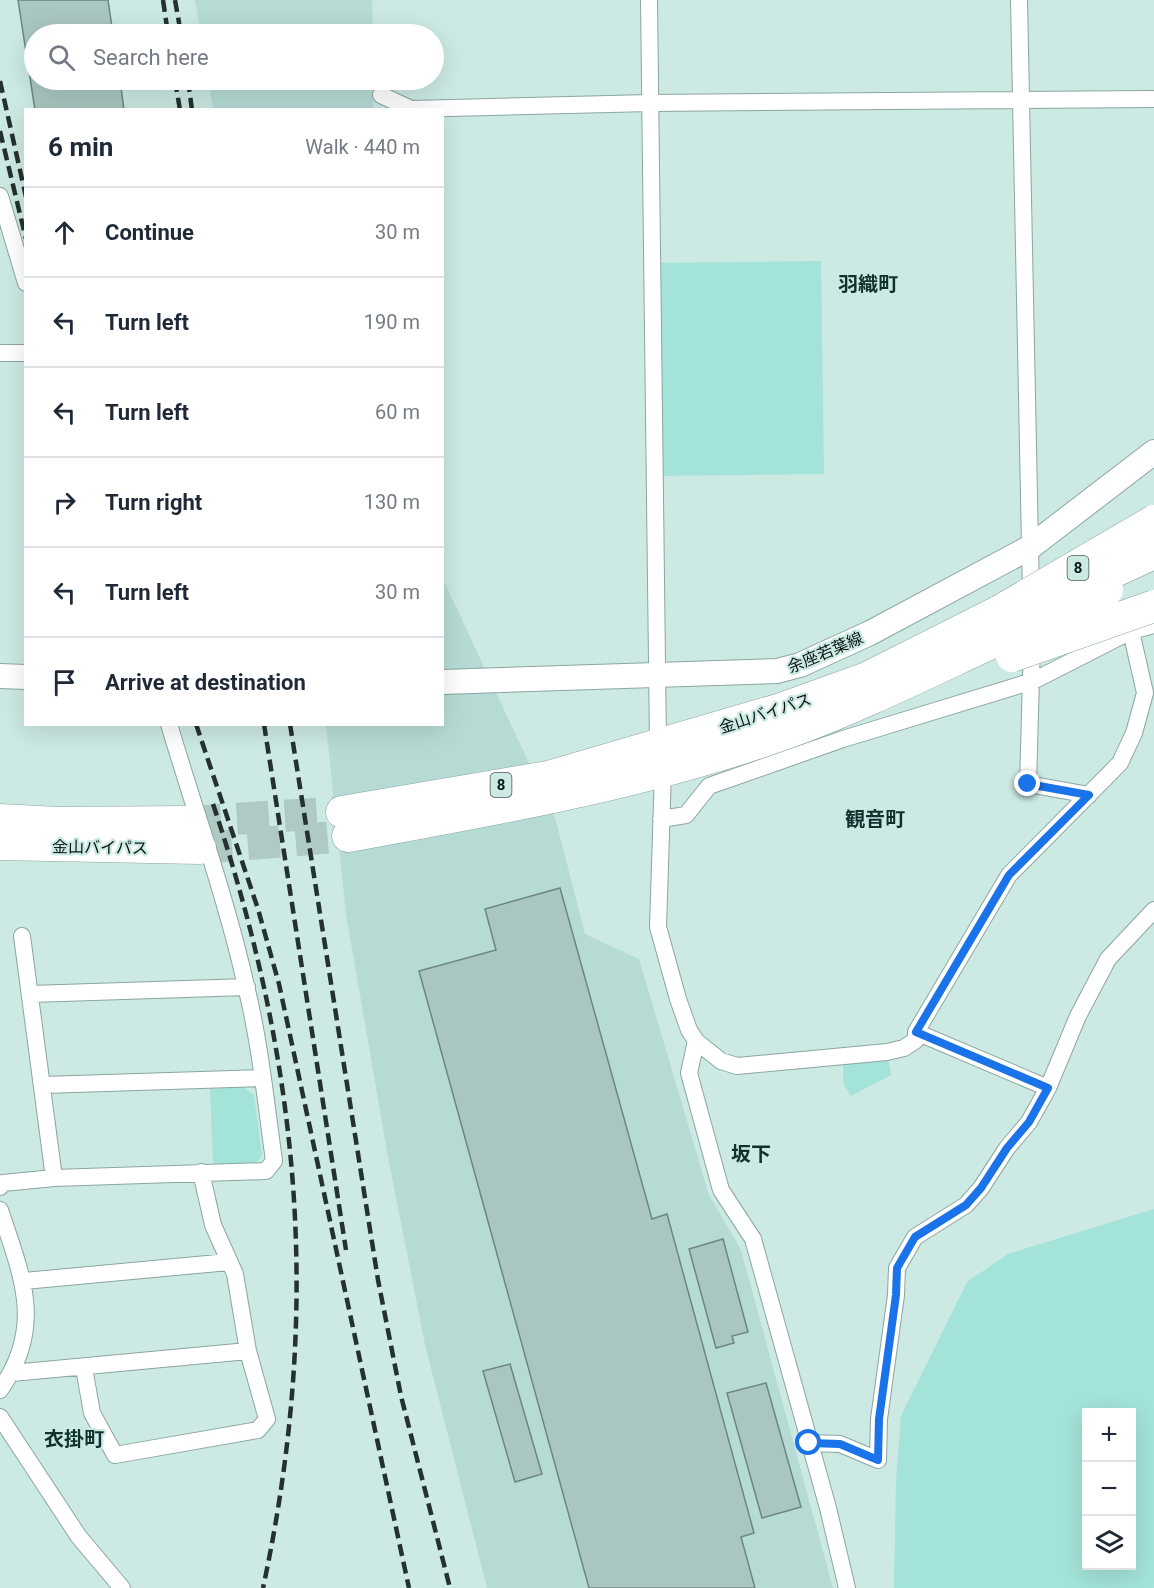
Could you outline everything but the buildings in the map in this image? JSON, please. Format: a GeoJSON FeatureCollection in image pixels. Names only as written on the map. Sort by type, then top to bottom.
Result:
{"type":"FeatureCollection","features":[{"type":"Feature","properties":{"kind":"highway","name":"金山バイパス"},"geometry":{"type":"LineString","coordinates":[[660,758],[944,649],[1006,631],[1154,521]]}},
{"type":"Feature","properties":{"kind":"highway"},"geometry":{"type":"LineString","coordinates":[[1006,631],[1154,553]]}},
{"type":"Feature","properties":{"kind":"highway","name":"金山バイパス"},"geometry":{"type":"LineString","coordinates":[[345,824],[548,777],[786,733],[1006,631],[1154,568]]}},
{"type":"Feature","properties":{"kind":"highway"},"geometry":{"type":"LineString","coordinates":[[1006,631],[1154,606]]}},
{"type":"Feature","properties":{"kind":"highway","name":"金山バイパス"},"geometry":{"type":"LineString","coordinates":[[0,820],[195,835],[0,844]]}},
{"type":"Feature","properties":{"kind":"main road","name":"余座若葉線"},"geometry":{"type":"LineString","coordinates":[[444,682],[777,671],[800,665],[870,633],[1029,548],[1154,452]]}},
{"type":"Feature","properties":{"kind":"main road"},"geometry":{"type":"LineString","coordinates":[[0,676],[24,677]]}},
{"type":"Feature","properties":{"kind":"street"},"geometry":{"type":"LineString","coordinates":[[649,0],[661,819],[658,927],[678,999],[696,1041],[721,1061],[748,1067],[887,1052],[904,1048],[916,1040],[916,1032],[1009,875],[1120,763],[1134,733],[1145,693],[1131,631]]}},
{"type":"Feature","properties":{"kind":"street"},"geometry":{"type":"LineString","coordinates":[[1019,0],[1033,681],[1028,784],[1089,795]]}},
{"type":"Feature","properties":{"kind":"street"},"geometry":{"type":"LineString","coordinates":[[381,95],[409,108]]}},
{"type":"Feature","properties":{"kind":"street"},"geometry":{"type":"LineString","coordinates":[[444,108],[650,103],[1154,99]]}},
{"type":"Feature","properties":{"kind":"street"},"geometry":{"type":"LineString","coordinates":[[0,196],[3,221],[24,278]]}},
{"type":"Feature","properties":{"kind":"street"},"geometry":{"type":"LineString","coordinates":[[0,353],[24,353]]}},
{"type":"Feature","properties":{"kind":"street"},"geometry":{"type":"LineString","coordinates":[[661,819],[686,814],[709,786],[843,739],[1033,681],[1131,631],[1154,625]]}},
{"type":"Feature","properties":{"kind":"street"},"geometry":{"type":"LineString","coordinates":[[0,1187],[3,1183],[54,1178],[266,1171],[274,1161],[263,1078],[247,987],[217,873],[170,726]]}},
{"type":"Feature","properties":{"kind":"street"},"geometry":{"type":"LineString","coordinates":[[809,1443],[840,1444],[878,1460],[879,1419],[896,1295],[897,1268],[915,1237],[966,1205],[981,1188],[1007,1148],[1029,1122],[1048,1088],[1078,1016],[1108,958],[1154,910]]}},
{"type":"Feature","properties":{"kind":"street"},"geometry":{"type":"LineString","coordinates":[[1138,927],[1154,934]]}},
{"type":"Feature","properties":{"kind":"street"},"geometry":{"type":"LineString","coordinates":[[22,936],[54,1178]]}},
{"type":"Feature","properties":{"kind":"street"},"geometry":{"type":"LineString","coordinates":[[31,994],[247,987]]}},
{"type":"Feature","properties":{"kind":"street"},"geometry":{"type":"LineString","coordinates":[[916,1032],[1048,1088]]}},
{"type":"Feature","properties":{"kind":"street"},"geometry":{"type":"LineString","coordinates":[[696,1041],[689,1072],[721,1190],[753,1239],[828,1508],[847,1588]]}},
{"type":"Feature","properties":{"kind":"street"},"geometry":{"type":"LineString","coordinates":[[43,1085],[263,1078]]}},
{"type":"Feature","properties":{"kind":"street"},"geometry":{"type":"LineString","coordinates":[[84,1368],[92,1413],[115,1455],[258,1430],[267,1419],[248,1351],[235,1274],[213,1225],[201,1172]]}},
{"type":"Feature","properties":{"kind":"street"},"geometry":{"type":"LineString","coordinates":[[0,1210],[24,1281],[28,1319],[22,1348],[12,1373],[0,1390]]}},
{"type":"Feature","properties":{"kind":"street"},"geometry":{"type":"LineString","coordinates":[[24,1281],[229,1262]]}},
{"type":"Feature","properties":{"kind":"street"},"geometry":{"type":"LineString","coordinates":[[12,1373],[248,1351]]}},
{"type":"Feature","properties":{"kind":"street"},"geometry":{"type":"LineString","coordinates":[[0,1417],[80,1537],[122,1588]]}},
{"type":"Feature","properties":{"kind":"shaded area"},"geometry":{"type":"Polygon","coordinates":[[[195,0],[372,0],[373,24],[199,24],[195,0]]]}},
{"type":"Feature","properties":{"kind":"shaded area"},"geometry":{"type":"Polygon","coordinates":[[[210,90],[373,90],[373,108],[213,108],[210,90]]]}},
{"type":"Feature","properties":{"kind":"shaded area"},"geometry":{"type":"Polygon","coordinates":[[[444,581],[556,821],[585,934],[639,959],[709,1195],[741,1250],[833,1588],[487,1588],[425,1345],[388,1157],[346,914],[326,726],[444,726],[444,581]]]}},
{"type":"Feature","properties":{"kind":"green space"},"geometry":{"type":"Polygon","coordinates":[[[821,261],[824,474],[656,476],[654,263],[821,261]]]}},
{"type":"Feature","properties":{"kind":"green space"},"geometry":{"type":"Polygon","coordinates":[[[888,1058],[891,1075],[851,1096],[843,1083],[843,1063],[888,1058]]]}},
{"type":"Feature","properties":{"kind":"green space"},"geometry":{"type":"Polygon","coordinates":[[[244,1087],[254,1095],[262,1155],[257,1163],[213,1165],[210,1089],[244,1087]]]}},
{"type":"Feature","properties":{"kind":"green space"},"geometry":{"type":"Polygon","coordinates":[[[1154,1209],[1154,1588],[894,1588],[896,1480],[901,1416],[967,1282],[1008,1254],[1154,1209]]]}},
{"type":"Feature","properties":{"kind":"tunnel"},"geometry":{"type":"LineString","coordinates":[[189,822],[342,812]]}},
{"type":"Feature","properties":{"kind":"tunnel"},"geometry":{"type":"LineString","coordinates":[[200,848],[348,836]]}},
{"type":"Feature","properties":{"kind":"railway"},"geometry":{"type":"LineString","coordinates":[[163,0],[167,24]]}},
{"type":"Feature","properties":{"kind":"railway"},"geometry":{"type":"LineString","coordinates":[[175,0],[179,24]]}},
{"type":"Feature","properties":{"kind":"railway"},"geometry":{"type":"LineString","coordinates":[[0,81],[24,188]]}},
{"type":"Feature","properties":{"kind":"railway"},"geometry":{"type":"LineString","coordinates":[[177,90],[180,108]]}},
{"type":"Feature","properties":{"kind":"railway"},"geometry":{"type":"LineString","coordinates":[[189,90],[192,108]]}},
{"type":"Feature","properties":{"kind":"railway"},"geometry":{"type":"LineString","coordinates":[[0,131],[24,231]]}},
{"type":"Feature","properties":{"kind":"railway"},"geometry":{"type":"LineString","coordinates":[[197,726],[258,909],[279,984],[409,1588]]}},
{"type":"Feature","properties":{"kind":"railway"},"geometry":{"type":"LineString","coordinates":[[264,726],[346,1250]]}},
{"type":"Feature","properties":{"kind":"railway"},"geometry":{"type":"LineString","coordinates":[[290,726],[378,1280],[401,1396],[450,1588]]}},
{"type":"Feature","properties":{"kind":"railway"},"geometry":{"type":"LineString","coordinates":[[213,804],[243,903],[267,1000],[283,1096],[294,1193],[297,1289],[293,1387],[281,1486],[263,1588]]}},
{"type":"Feature","properties":{"kind":"district","name":"羽織町"},"geometry":{"type":"Point","coordinates":[868,284]}},
{"type":"Feature","properties":{"kind":"district","name":"観音町"},"geometry":{"type":"Point","coordinates":[875,819]}},
{"type":"Feature","properties":{"kind":"district","name":"坂下"},"geometry":{"type":"Point","coordinates":[751,1154]}},
{"type":"Feature","properties":{"kind":"district","name":"衣掛町"},"geometry":{"type":"Point","coordinates":[74,1439]}},
{"type":"Feature","properties":{"kind":"route"},"geometry":{"type":"LineString","coordinates":[[809,1443],[840,1444],[878,1460],[879,1419],[896,1295],[897,1268],[915,1237],[966,1205],[981,1188],[1007,1148],[1029,1122],[1048,1088],[916,1032],[1009,875],[1089,795],[1028,784]]}}]}
